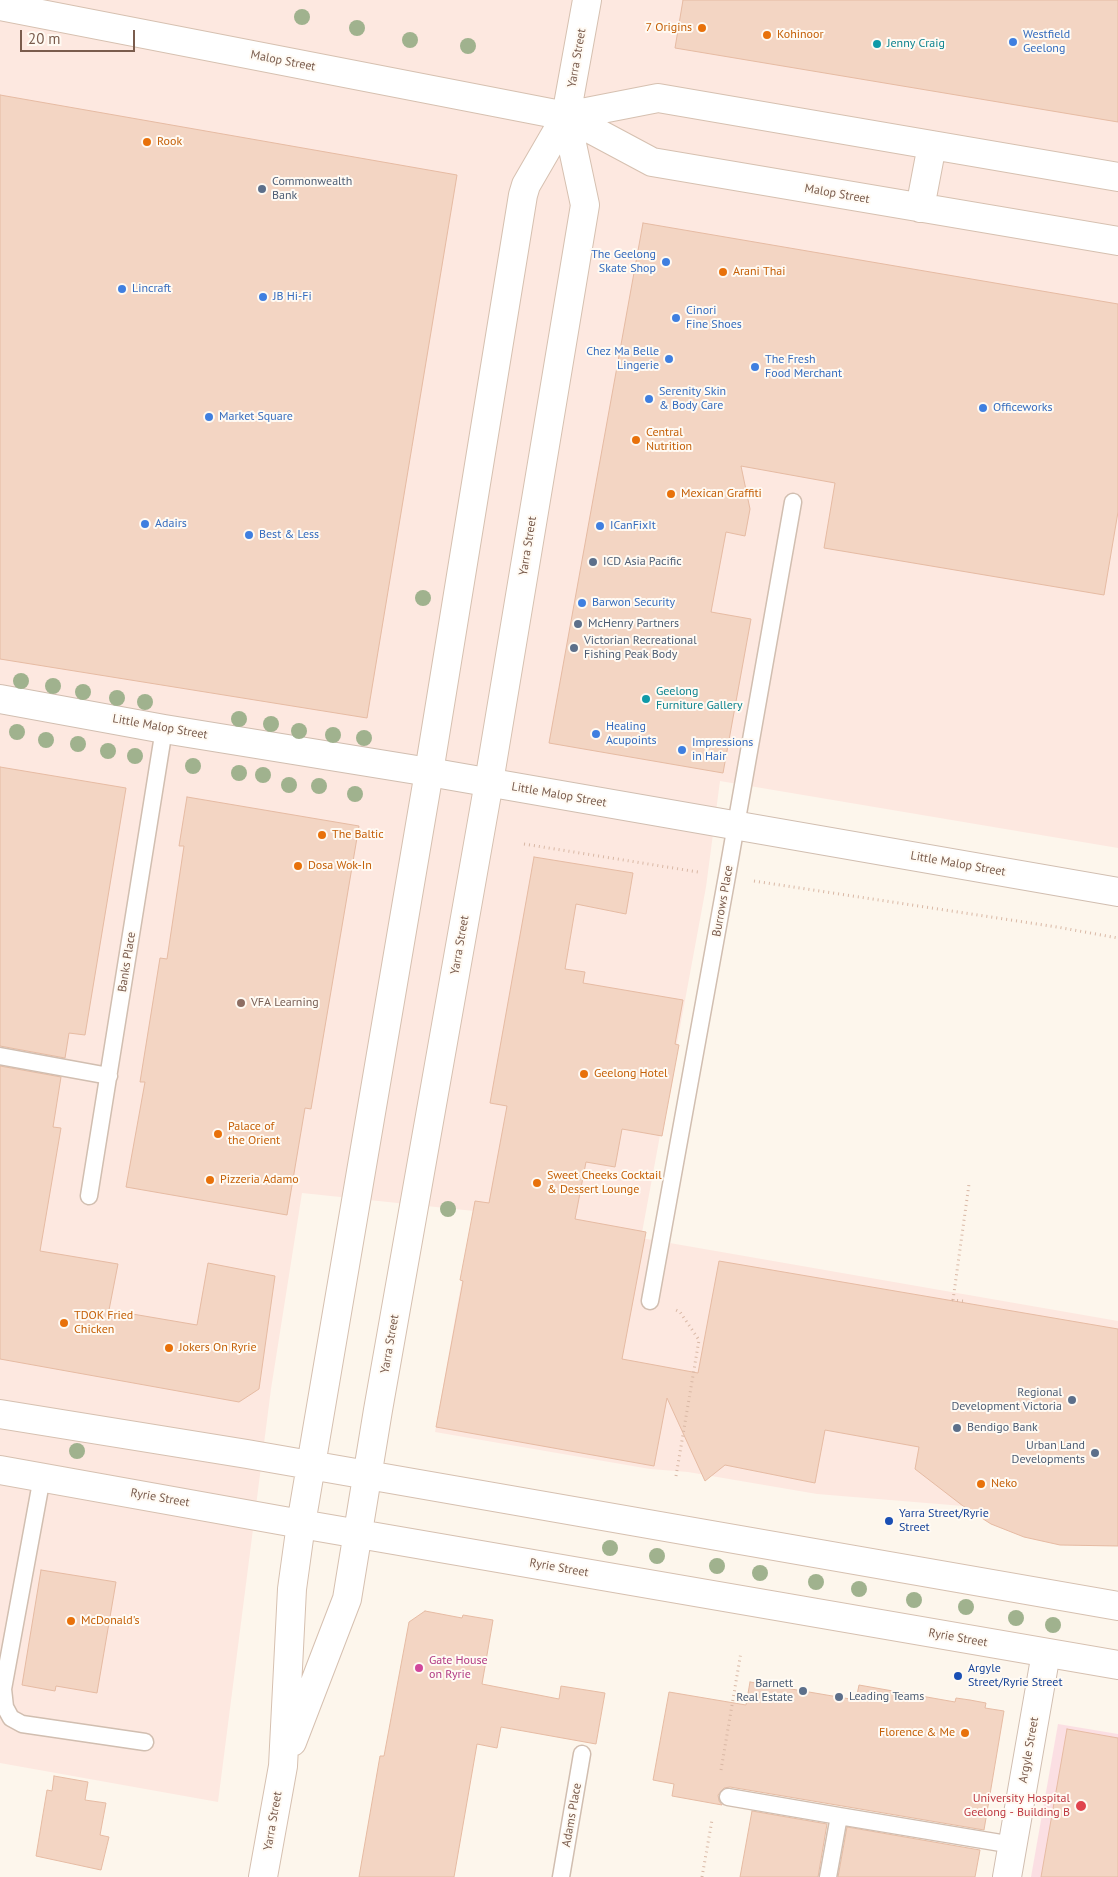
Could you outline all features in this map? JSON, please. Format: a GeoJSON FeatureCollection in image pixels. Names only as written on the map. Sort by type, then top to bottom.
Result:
{"type":"FeatureCollection","features":[{"type":"Feature","properties":{"kind":"street","name":"Yarra Street"},"geometry":{"type":"LineString","coordinates":[[263,1877],[283,1766],[292,1589],[301,1524],[429,772],[523,195],[526,185],[566,116],[587,0]]}},
{"type":"Feature","properties":{"kind":"street","name":"Malop Street"},"geometry":{"type":"LineString","coordinates":[[0,6],[566,116],[652,162],[1118,242]]}},
{"type":"Feature","properties":{"kind":"street","name":"Malop Street"},"geometry":{"type":"LineString","coordinates":[[566,116],[658,98],[1118,177]]}},
{"type":"Feature","properties":{"kind":"street","name":"Yarra Street"},"geometry":{"type":"LineString","coordinates":[[283,1766],[347,1599],[367,1475],[489,782],[585,205],[566,116]]}},
{"type":"Feature","properties":{"kind":"street"},"geometry":{"type":"LineString","coordinates":[[920,208],[932,145]]}},
{"type":"Feature","properties":{"kind":"street","name":"Little Malop Street"},"geometry":{"type":"LineString","coordinates":[[0,698],[164,729],[489,782],[1118,892]]}},
{"type":"Feature","properties":{"kind":"street"},"geometry":{"type":"LineString","coordinates":[[0,1414],[312,1465],[1118,1606]]}},
{"type":"Feature","properties":{"kind":"street","name":"Ryrie Street"},"geometry":{"type":"LineString","coordinates":[[0,1470],[1118,1665]]}},
{"type":"Feature","properties":{"kind":"street","name":"Argyle Street"},"geometry":{"type":"LineString","coordinates":[[1007,1877],[1046,1653]]}},
{"type":"Feature","properties":{"kind":"lane","name":"Burrows Place"},"geometry":{"type":"LineString","coordinates":[[650,1301],[793,502]]}},
{"type":"Feature","properties":{"kind":"lane","name":"Banks Place"},"geometry":{"type":"LineString","coordinates":[[89,1196],[164,729]]}},
{"type":"Feature","properties":{"kind":"lane"},"geometry":{"type":"LineString","coordinates":[[0,1056],[109,1076]]}},
{"type":"Feature","properties":{"kind":"lane"},"geometry":{"type":"LineString","coordinates":[[42,1477],[3,1689],[5,1707],[11,1718],[22,1724],[145,1742]]}},
{"type":"Feature","properties":{"kind":"lane","name":"Adams Place"},"geometry":{"type":"LineString","coordinates":[[561,1877],[582,1754]]}},
{"type":"Feature","properties":{"kind":"lane"},"geometry":{"type":"LineString","coordinates":[[728,1797],[1012,1845]]}},
{"type":"Feature","properties":{"kind":"lane"},"geometry":{"type":"LineString","coordinates":[[828,1877],[839,1816]]}},
{"type":"Feature","properties":{"kind":"path"},"geometry":{"type":"LineString","coordinates":[[524,844],[727,876],[808,891],[1057,927],[1118,938]]}},
{"type":"Feature","properties":{"kind":"path"},"geometry":{"type":"LineString","coordinates":[[963,1301],[953,1300],[969,1184]]}},
{"type":"Feature","properties":{"kind":"path"},"geometry":{"type":"LineString","coordinates":[[650,1301],[680,1312],[699,1340],[676,1476]]}},
{"type":"Feature","properties":{"kind":"path"},"geometry":{"type":"LineString","coordinates":[[720,1776],[741,1652]]}},
{"type":"Feature","properties":{"kind":"path"},"geometry":{"type":"LineString","coordinates":[[702,1877],[713,1813]]}},
{"type":"Feature","properties":{"kind":"shaded area"},"geometry":{"type":"Polygon","coordinates":[[[0,0],[1118,0],[1118,848],[720,781],[706,887],[641,1238],[1118,1321],[1118,1546],[1060,1545],[1024,1537],[991,1524],[963,1506],[817,1494],[688,1472],[650,1469],[435,1432],[474,1211],[302,1193],[271,1389],[218,1802],[0,1763],[0,0]]]}},
{"type":"Feature","properties":{"kind":"shaded area","name":"University Hospital Geelong - Building B"},"geometry":{"type":"Polygon","coordinates":[[[1058,1724],[1118,1734],[1118,1877],[1031,1877],[1058,1724]]]}},
{"type":"Feature","properties":{"kind":"building"},"geometry":{"type":"Polygon","coordinates":[[[683,0],[1118,0],[1118,122],[675,48],[683,0]]]}},
{"type":"Feature","properties":{"kind":"building","name":"Market Square"},"geometry":{"type":"Polygon","coordinates":[[[0,95],[457,175],[367,718],[0,659],[0,95]]]}},
{"type":"Feature","properties":{"kind":"building"},"geometry":{"type":"Polygon","coordinates":[[[643,223],[1118,304],[1118,512],[1104,595],[824,548],[835,483],[741,466],[750,509],[745,536],[726,532],[711,612],[751,619],[723,773],[549,743],[643,223]]]}},
{"type":"Feature","properties":{"kind":"building"},"geometry":{"type":"Polygon","coordinates":[[[0,767],[126,788],[85,1035],[69,1033],[65,1058],[0,1046],[0,767]]]}},
{"type":"Feature","properties":{"kind":"building"},"geometry":{"type":"Polygon","coordinates":[[[187,797],[359,826],[311,1109],[305,1108],[287,1215],[126,1187],[145,1082],[140,1082],[160,958],[167,959],[184,846],[179,846],[187,797]]]}},
{"type":"Feature","properties":{"kind":"building"},"geometry":{"type":"Polygon","coordinates":[[[534,857],[633,873],[626,914],[576,904],[565,969],[585,972],[583,983],[683,1000],[675,1044],[679,1045],[662,1136],[622,1129],[615,1167],[586,1162],[575,1219],[646,1232],[622,1359],[698,1373],[719,1261],[1118,1329],[1118,1546],[1060,1545],[1024,1537],[991,1524],[963,1506],[915,1469],[919,1447],[825,1430],[815,1483],[725,1465],[705,1481],[667,1398],[654,1466],[436,1427],[463,1281],[460,1280],[475,1201],[489,1203],[507,1106],[490,1103],[534,857]]]}},
{"type":"Feature","properties":{"kind":"building"},"geometry":{"type":"Polygon","coordinates":[[[0,1066],[61,1077],[53,1127],[61,1128],[40,1251],[118,1264],[109,1310],[197,1325],[208,1263],[275,1276],[259,1389],[239,1402],[0,1359],[0,1066]]]}},
{"type":"Feature","properties":{"kind":"building","name":"McDonald's"},"geometry":{"type":"Polygon","coordinates":[[[41,1570],[116,1582],[97,1693],[56,1686],[55,1691],[22,1685],[41,1570]]]}},
{"type":"Feature","properties":{"kind":"building"},"geometry":{"type":"Polygon","coordinates":[[[425,1611],[462,1618],[463,1615],[493,1620],[482,1684],[559,1699],[561,1686],[605,1693],[596,1744],[501,1727],[497,1748],[477,1744],[454,1877],[359,1877],[380,1756],[384,1756],[409,1622],[425,1611]]]}},
{"type":"Feature","properties":{"kind":"building"},"geometry":{"type":"Polygon","coordinates":[[[750,1682],[856,1700],[859,1685],[955,1702],[956,1698],[970,1700],[986,1703],[985,1708],[1004,1711],[984,1830],[730,1787],[724,1788],[718,1795],[722,1805],[672,1796],[674,1784],[653,1780],[669,1692],[746,1705],[750,1682]]]}},
{"type":"Feature","properties":{"kind":"building","name":"University Hospital Geelong - Building B"},"geometry":{"type":"Polygon","coordinates":[[[1067,1729],[1118,1738],[1118,1877],[1041,1877],[1067,1729]]]}},
{"type":"Feature","properties":{"kind":"building"},"geometry":{"type":"Polygon","coordinates":[[[54,1776],[88,1782],[85,1800],[106,1803],[100,1835],[109,1837],[101,1870],[36,1856],[47,1790],[52,1791],[54,1776]]]}},
{"type":"Feature","properties":{"kind":"building"},"geometry":{"type":"Polygon","coordinates":[[[752,1811],[827,1824],[818,1877],[740,1877],[752,1811]]]}},
{"type":"Feature","properties":{"kind":"building"},"geometry":{"type":"Polygon","coordinates":[[[847,1827],[980,1850],[975,1877],[838,1877],[847,1827]]]}},
{"type":"Feature","properties":{"kind":"place","name":"7 Origins"},"geometry":{"type":"Point","coordinates":[702,28]}},
{"type":"Feature","properties":{"kind":"place","name":"Kohinoor"},"geometry":{"type":"Point","coordinates":[767,35]}},
{"type":"Feature","properties":{"kind":"place","name":"Westfield Geelong"},"geometry":{"type":"Point","coordinates":[1013,42]}},
{"type":"Feature","properties":{"kind":"place","name":"Jenny Craig"},"geometry":{"type":"Point","coordinates":[877,44]}},
{"type":"Feature","properties":{"kind":"place","name":"Rook"},"geometry":{"type":"Point","coordinates":[147,142]}},
{"type":"Feature","properties":{"kind":"place","name":"Commonwealth Bank"},"geometry":{"type":"Point","coordinates":[262,189]}},
{"type":"Feature","properties":{"kind":"place","name":"The Geelong Skate Shop"},"geometry":{"type":"Point","coordinates":[666,262]}},
{"type":"Feature","properties":{"kind":"place","name":"Arani Thai"},"geometry":{"type":"Point","coordinates":[723,272]}},
{"type":"Feature","properties":{"kind":"place","name":"Lincraft"},"geometry":{"type":"Point","coordinates":[122,289]}},
{"type":"Feature","properties":{"kind":"place","name":"JB Hi-Fi"},"geometry":{"type":"Point","coordinates":[263,297]}},
{"type":"Feature","properties":{"kind":"place","name":"Cinori Fine Shoes"},"geometry":{"type":"Point","coordinates":[676,318]}},
{"type":"Feature","properties":{"kind":"place","name":"Chez Ma Belle Lingerie"},"geometry":{"type":"Point","coordinates":[669,359]}},
{"type":"Feature","properties":{"kind":"place","name":"The Fresh Food Merchant"},"geometry":{"type":"Point","coordinates":[755,367]}},
{"type":"Feature","properties":{"kind":"place","name":"Serenity Skin & Body Care"},"geometry":{"type":"Point","coordinates":[649,399]}},
{"type":"Feature","properties":{"kind":"place","name":"Officeworks"},"geometry":{"type":"Point","coordinates":[983,408]}},
{"type":"Feature","properties":{"kind":"place","name":"Market Square"},"geometry":{"type":"Point","coordinates":[209,417]}},
{"type":"Feature","properties":{"kind":"place","name":"Central Nutrition"},"geometry":{"type":"Point","coordinates":[636,440]}},
{"type":"Feature","properties":{"kind":"place","name":"Mexican Graffiti"},"geometry":{"type":"Point","coordinates":[671,494]}},
{"type":"Feature","properties":{"kind":"place","name":"Adairs"},"geometry":{"type":"Point","coordinates":[145,524]}},
{"type":"Feature","properties":{"kind":"place","name":"ICanFixIt"},"geometry":{"type":"Point","coordinates":[600,526]}},
{"type":"Feature","properties":{"kind":"place","name":"Best & Less"},"geometry":{"type":"Point","coordinates":[249,535]}},
{"type":"Feature","properties":{"kind":"place","name":"ICD Asia Pacific"},"geometry":{"type":"Point","coordinates":[593,562]}},
{"type":"Feature","properties":{"kind":"place","name":"Barwon Security"},"geometry":{"type":"Point","coordinates":[582,603]}},
{"type":"Feature","properties":{"kind":"place","name":"McHenry Partners"},"geometry":{"type":"Point","coordinates":[578,624]}},
{"type":"Feature","properties":{"kind":"place","name":"Victorian Recreational Fishing Peak Body"},"geometry":{"type":"Point","coordinates":[574,648]}},
{"type":"Feature","properties":{"kind":"place","name":"Geelong Furniture Gallery"},"geometry":{"type":"Point","coordinates":[646,699]}},
{"type":"Feature","properties":{"kind":"place","name":"Healing Acupoints"},"geometry":{"type":"Point","coordinates":[596,734]}},
{"type":"Feature","properties":{"kind":"place","name":"Impressions in Hair"},"geometry":{"type":"Point","coordinates":[682,750]}},
{"type":"Feature","properties":{"kind":"place","name":"The Baltic"},"geometry":{"type":"Point","coordinates":[322,835]}},
{"type":"Feature","properties":{"kind":"place","name":"Dosa Wok-In"},"geometry":{"type":"Point","coordinates":[298,866]}},
{"type":"Feature","properties":{"kind":"place","name":"VFA Learning"},"geometry":{"type":"Point","coordinates":[241,1003]}},
{"type":"Feature","properties":{"kind":"place","name":"Geelong Hotel"},"geometry":{"type":"Point","coordinates":[584,1074]}},
{"type":"Feature","properties":{"kind":"place","name":"Palace of the Orient"},"geometry":{"type":"Point","coordinates":[218,1134]}},
{"type":"Feature","properties":{"kind":"place","name":"Pizzeria Adamo"},"geometry":{"type":"Point","coordinates":[210,1180]}},
{"type":"Feature","properties":{"kind":"place","name":"Sweet Cheeks Cocktail & Dessert Lounge"},"geometry":{"type":"Point","coordinates":[537,1183]}},
{"type":"Feature","properties":{"kind":"place","name":"TDOK Fried Chicken"},"geometry":{"type":"Point","coordinates":[64,1323]}},
{"type":"Feature","properties":{"kind":"place","name":"Jokers On Ryrie"},"geometry":{"type":"Point","coordinates":[169,1348]}},
{"type":"Feature","properties":{"kind":"place","name":"Regional Development Victoria"},"geometry":{"type":"Point","coordinates":[1072,1400]}},
{"type":"Feature","properties":{"kind":"place","name":"Bendigo Bank"},"geometry":{"type":"Point","coordinates":[957,1428]}},
{"type":"Feature","properties":{"kind":"place","name":"Urban Land Developments"},"geometry":{"type":"Point","coordinates":[1095,1453]}},
{"type":"Feature","properties":{"kind":"place","name":"Neko"},"geometry":{"type":"Point","coordinates":[981,1484]}},
{"type":"Feature","properties":{"kind":"place","name":"Yarra Street/Ryrie Street"},"geometry":{"type":"Point","coordinates":[889,1521]}},
{"type":"Feature","properties":{"kind":"place","name":"McDonald's"},"geometry":{"type":"Point","coordinates":[71,1621]}},
{"type":"Feature","properties":{"kind":"place","name":"Gate House on Ryrie"},"geometry":{"type":"Point","coordinates":[419,1668]}},
{"type":"Feature","properties":{"kind":"place","name":"Argyle Street/Ryrie Street"},"geometry":{"type":"Point","coordinates":[958,1676]}},
{"type":"Feature","properties":{"kind":"place","name":"Barnett Real Estate"},"geometry":{"type":"Point","coordinates":[803,1691]}},
{"type":"Feature","properties":{"kind":"place","name":"Leading Teams"},"geometry":{"type":"Point","coordinates":[839,1697]}},
{"type":"Feature","properties":{"kind":"place","name":"Florence & Me"},"geometry":{"type":"Point","coordinates":[965,1733]}},
{"type":"Feature","properties":{"kind":"place","name":"University Hospital Geelong - Building B"},"geometry":{"type":"Point","coordinates":[1081,1806]}}]}
